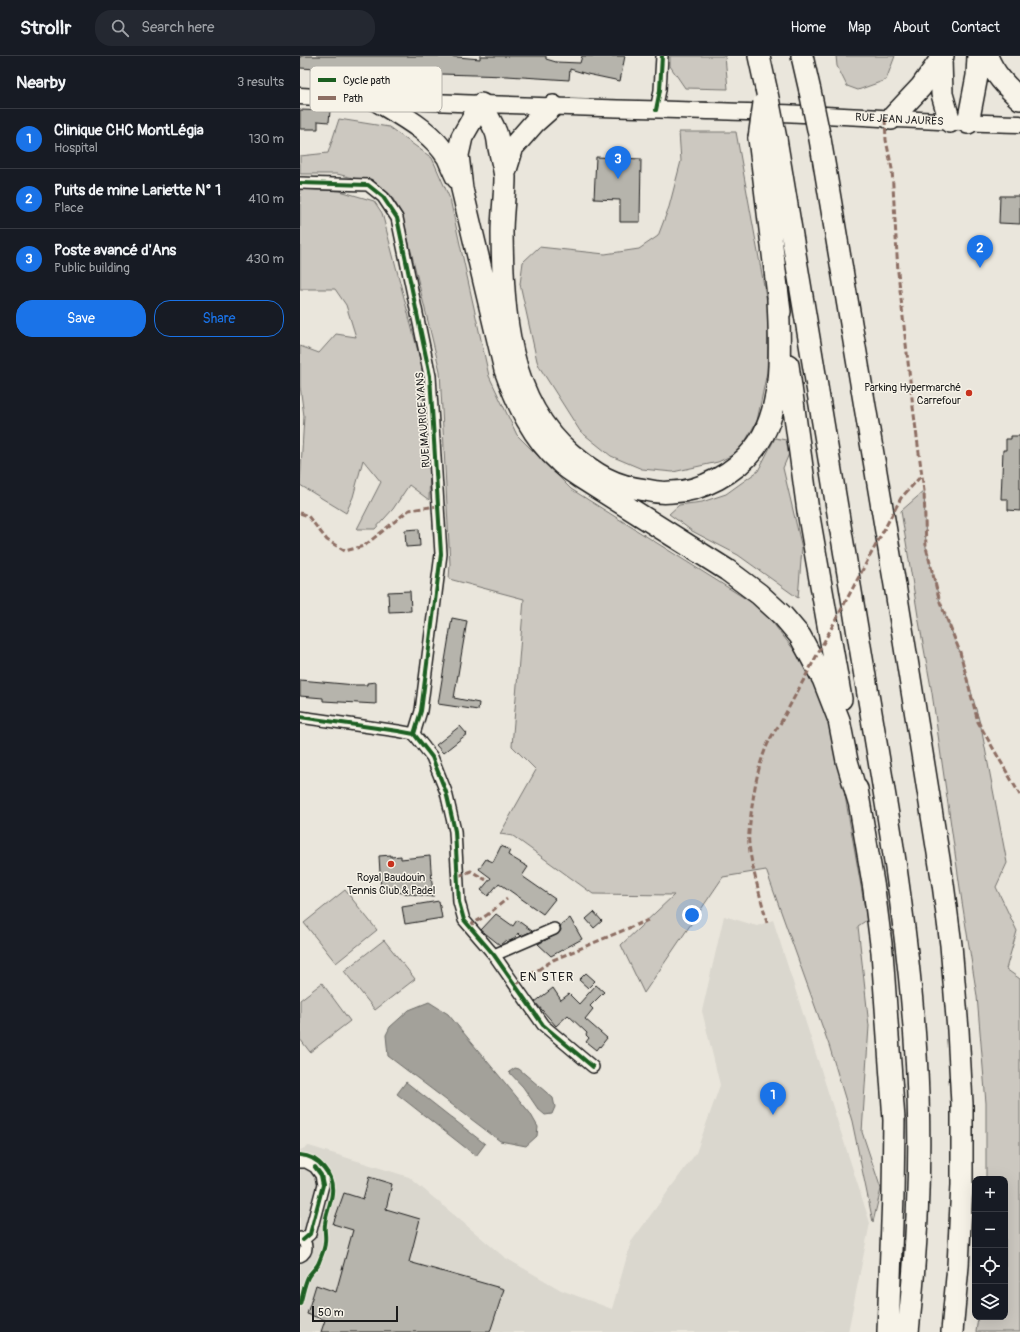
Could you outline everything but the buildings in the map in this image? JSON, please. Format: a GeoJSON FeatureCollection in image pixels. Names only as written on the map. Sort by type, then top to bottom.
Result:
{"type":"FeatureCollection","features":[{"type":"Feature","properties":{"kind":"highway"},"geometry":{"type":"LineString","coordinates":[[553,106],[534,123],[513,147],[505,176],[502,231],[503,287],[510,344],[517,372],[531,405],[558,443],[591,471],[614,483],[632,488],[672,493],[692,489],[725,475],[754,449],[764,435],[776,394],[780,373],[778,299],[767,138],[766,88],[759,56]]}},
{"type":"Feature","properties":{"kind":"highway"},"geometry":{"type":"LineString","coordinates":[[802,56],[820,139],[896,593],[943,884],[951,945],[962,1104],[962,1168],[958,1266],[952,1332]]}},
{"type":"Feature","properties":{"kind":"highway"},"geometry":{"type":"LineString","coordinates":[[810,91],[816,56]]}},
{"type":"Feature","properties":{"kind":"highway"},"geometry":{"type":"LineString","coordinates":[[959,122],[977,76],[978,56]]}},
{"type":"Feature","properties":{"kind":"highway"},"geometry":{"type":"LineString","coordinates":[[987,56],[991,66],[1005,85],[1019,90]]}},
{"type":"Feature","properties":{"kind":"highway"},"geometry":{"type":"LineString","coordinates":[[942,58],[942,94],[959,122]]}},
{"type":"Feature","properties":{"kind":"highway"},"geometry":{"type":"LineString","coordinates":[[891,119],[921,87],[942,58]]}},
{"type":"Feature","properties":{"kind":"highway"},"geometry":{"type":"LineString","coordinates":[[481,104],[496,132],[505,176]]}},
{"type":"Feature","properties":{"kind":"highway"},"geometry":{"type":"LineString","coordinates":[[481,104],[462,137],[458,154],[462,189],[504,370],[529,425],[559,462],[580,477],[727,570],[759,594],[783,616],[800,636],[823,679],[839,720],[847,761],[859,802]]}},
{"type":"Feature","properties":{"kind":"highway"},"geometry":{"type":"LineString","coordinates":[[396,112],[424,131],[438,145],[448,158],[462,189]]}},
{"type":"Feature","properties":{"kind":"highway"},"geometry":{"type":"LineString","coordinates":[[767,138],[887,809],[901,899],[916,1055],[918,1138],[918,1198],[908,1332]]}},
{"type":"Feature","properties":{"kind":"highway"},"geometry":{"type":"LineString","coordinates":[[778,299],[808,511],[874,888],[882,952],[890,1044],[894,1120],[888,1332]]}},
{"type":"Feature","properties":{"kind":"highway"},"geometry":{"type":"LineString","coordinates":[[882,1332],[889,1284]]}},
{"type":"Feature","properties":{"kind":"main road","name":"RUE JEAN JAURÈS"},"geometry":{"type":"LineString","coordinates":[[300,96],[310,97]]}},
{"type":"Feature","properties":{"kind":"main road","name":"RUE JEAN JAURÈS"},"geometry":{"type":"LineString","coordinates":[[442,103],[780,113],[1020,124]]}},
{"type":"Feature","properties":{"kind":"street"},"geometry":{"type":"LineString","coordinates":[[656,110],[660,90],[662,56]]}},
{"type":"Feature","properties":{"kind":"street","name":"RUE MAURICE YANS"},"geometry":{"type":"LineString","coordinates":[[300,183],[368,185],[383,197],[394,213],[397,218],[430,376],[441,554],[421,711],[414,734]]}},
{"type":"Feature","properties":{"kind":"street"},"geometry":{"type":"LineString","coordinates":[[300,718],[414,734],[432,757],[446,792],[455,831],[459,902],[464,920],[494,955],[543,1025],[593,1066]]}},
{"type":"Feature","properties":{"kind":"street"},"geometry":{"type":"LineString","coordinates":[[494,955],[554,929]]}},
{"type":"Feature","properties":{"kind":"street"},"geometry":{"type":"LineString","coordinates":[[300,1162],[306,1162],[315,1167],[321,1175],[323,1185],[310,1234],[301,1239],[305,1242],[306,1248],[304,1253],[300,1256]]}},
{"type":"Feature","properties":{"kind":"shaded area"},"geometry":{"type":"Polygon","coordinates":[[[670,56],[725,56],[728,89],[685,88],[670,66],[670,56]]]}},
{"type":"Feature","properties":{"kind":"shaded area"},"geometry":{"type":"Polygon","coordinates":[[[836,56],[895,56],[886,80],[858,90],[847,86],[837,66],[836,56]]]}},
{"type":"Feature","properties":{"kind":"shaded area"},"geometry":{"type":"Polygon","coordinates":[[[339,119],[389,127],[432,158],[450,199],[489,376],[517,435],[571,489],[762,609],[805,664],[833,728],[867,920],[858,926],[869,1026],[862,1132],[881,1189],[873,1222],[852,1121],[829,1045],[766,870],[723,877],[644,993],[621,945],[674,895],[593,894],[513,836],[500,834],[536,770],[512,746],[524,599],[449,579],[450,564],[440,371],[402,214],[390,194],[370,182],[337,174],[300,174],[300,156],[328,153],[339,119]]]}},
{"type":"Feature","properties":{"kind":"shaded area"},"geometry":{"type":"Polygon","coordinates":[[[679,132],[736,132],[769,313],[767,372],[757,421],[739,452],[718,462],[673,472],[642,469],[611,456],[580,431],[537,361],[520,284],[523,262],[539,247],[605,254],[639,249],[658,236],[669,207],[681,161],[679,132]]]}},
{"type":"Feature","properties":{"kind":"shaded area"},"geometry":{"type":"Polygon","coordinates":[[[300,189],[340,191],[374,201],[382,213],[423,371],[424,429],[430,463],[429,500],[409,485],[393,509],[375,529],[357,529],[381,482],[363,460],[353,497],[346,513],[300,485],[304,416],[300,386],[300,346],[319,353],[336,334],[356,337],[346,305],[335,289],[300,289],[300,189]]]}},
{"type":"Feature","properties":{"kind":"shaded area"},"geometry":{"type":"Polygon","coordinates":[[[775,438],[786,440],[791,449],[783,468],[802,548],[798,598],[738,555],[692,531],[669,514],[679,505],[702,502],[726,494],[758,471],[775,438]]]}},
{"type":"Feature","properties":{"kind":"shaded area"},"geometry":{"type":"Polygon","coordinates":[[[924,491],[926,547],[940,602],[960,652],[981,727],[1007,863],[996,887],[1017,931],[1006,969],[1020,979],[1020,1332],[976,1332],[978,1320],[1008,1320],[1008,1176],[986,1176],[986,1103],[977,996],[932,693],[901,511],[924,491]]]}},
{"type":"Feature","properties":{"kind":"shaded area"},"geometry":{"type":"Polygon","coordinates":[[[345,890],[377,930],[336,963],[304,923],[345,890]]]}},
{"type":"Feature","properties":{"kind":"shaded area"},"geometry":{"type":"Polygon","coordinates":[[[724,916],[757,926],[773,920],[870,1223],[848,1332],[300,1332],[300,1150],[309,1146],[409,1177],[504,1257],[561,1290],[612,1309],[631,1242],[696,1153],[720,1085],[702,1011],[724,916]]]}},
{"type":"Feature","properties":{"kind":"shaded area"},"geometry":{"type":"Polygon","coordinates":[[[384,940],[415,979],[375,1010],[344,971],[384,940]]]}},
{"type":"Feature","properties":{"kind":"shaded area"},"geometry":{"type":"Polygon","coordinates":[[[322,983],[350,1021],[310,1052],[300,1039],[300,1000],[322,983]]]}},
{"type":"Feature","properties":{"kind":"shaded area"},"geometry":{"type":"Polygon","coordinates":[[[429,1002],[448,1014],[530,1113],[538,1127],[537,1136],[526,1146],[500,1141],[388,1056],[386,1035],[390,1027],[409,1010],[429,1002]]]}},
{"type":"Feature","properties":{"kind":"shaded area"},"geometry":{"type":"Polygon","coordinates":[[[515,1068],[519,1069],[553,1098],[555,1107],[552,1114],[545,1115],[538,1109],[523,1087],[509,1072],[515,1068]]]}},
{"type":"Feature","properties":{"kind":"shaded area"},"geometry":{"type":"Polygon","coordinates":[[[406,1082],[485,1144],[476,1156],[397,1094],[406,1082]]]}},
{"type":"Feature","properties":{"kind":"marked path"},"geometry":{"type":"LineString","coordinates":[[885,119],[886,140],[892,169],[898,272],[924,491],[926,547],[940,602],[960,652],[978,722],[1020,795]]}},
{"type":"Feature","properties":{"kind":"marked path"},"geometry":{"type":"LineString","coordinates":[[767,923],[752,864],[749,841],[754,790],[763,755],[901,498],[922,475]]}},
{"type":"Feature","properties":{"kind":"marked path"},"geometry":{"type":"LineString","coordinates":[[300,513],[308,516],[327,540],[345,551],[364,546],[409,510],[438,506]]}},
{"type":"Feature","properties":{"kind":"marked path"},"geometry":{"type":"LineString","coordinates":[[458,876],[471,871],[486,880]]}},
{"type":"Feature","properties":{"kind":"marked path"},"geometry":{"type":"LineString","coordinates":[[469,926],[487,915],[507,899]]}},
{"type":"Feature","properties":{"kind":"marked path"},"geometry":{"type":"LineString","coordinates":[[515,985],[553,960],[648,920]]}},
{"type":"Feature","properties":{"kind":"cycle path"},"geometry":{"type":"LineString","coordinates":[[656,110],[660,90],[662,56]]}},
{"type":"Feature","properties":{"kind":"cycle path"},"geometry":{"type":"LineString","coordinates":[[300,183],[368,185],[383,197],[397,218],[430,376],[441,554],[421,711],[414,734]]}},
{"type":"Feature","properties":{"kind":"cycle path"},"geometry":{"type":"LineString","coordinates":[[300,717],[414,734],[432,757],[446,792],[455,831],[459,902],[464,920],[494,955],[543,1025],[593,1067]]}},
{"type":"Feature","properties":{"kind":"cycle path"},"geometry":{"type":"LineString","coordinates":[[300,1155],[307,1156],[319,1163],[328,1173],[332,1186],[331,1201],[326,1220],[324,1250],[318,1264],[309,1275],[300,1304]]}},
{"type":"Feature","properties":{"kind":"cycle path"},"geometry":{"type":"LineString","coordinates":[[303,1240],[310,1234],[323,1185],[321,1175],[315,1167]]}},
{"type":"Feature","properties":{"kind":"place","name":"Poste avancé d'Ans"},"geometry":{"type":"Point","coordinates":[618,179]}},
{"type":"Feature","properties":{"kind":"place","name":"Puits de mine Lariette N° 1"},"geometry":{"type":"Point","coordinates":[980,268]}},
{"type":"Feature","properties":{"kind":"place","name":"Parking Hypermarché Carrefour"},"geometry":{"type":"Point","coordinates":[969,393]}},
{"type":"Feature","properties":{"kind":"place","name":"Royal Baudouin Tennis Club & Padel"},"geometry":{"type":"Point","coordinates":[391,864]}},
{"type":"Feature","properties":{"kind":"place","name":"Clinique CHC MontLégia"},"geometry":{"type":"Point","coordinates":[773,1115]}},
{"type":"Feature","properties":{"kind":"district","name":"EN STER"},"geometry":{"type":"Point","coordinates":[547,977]}}]}
